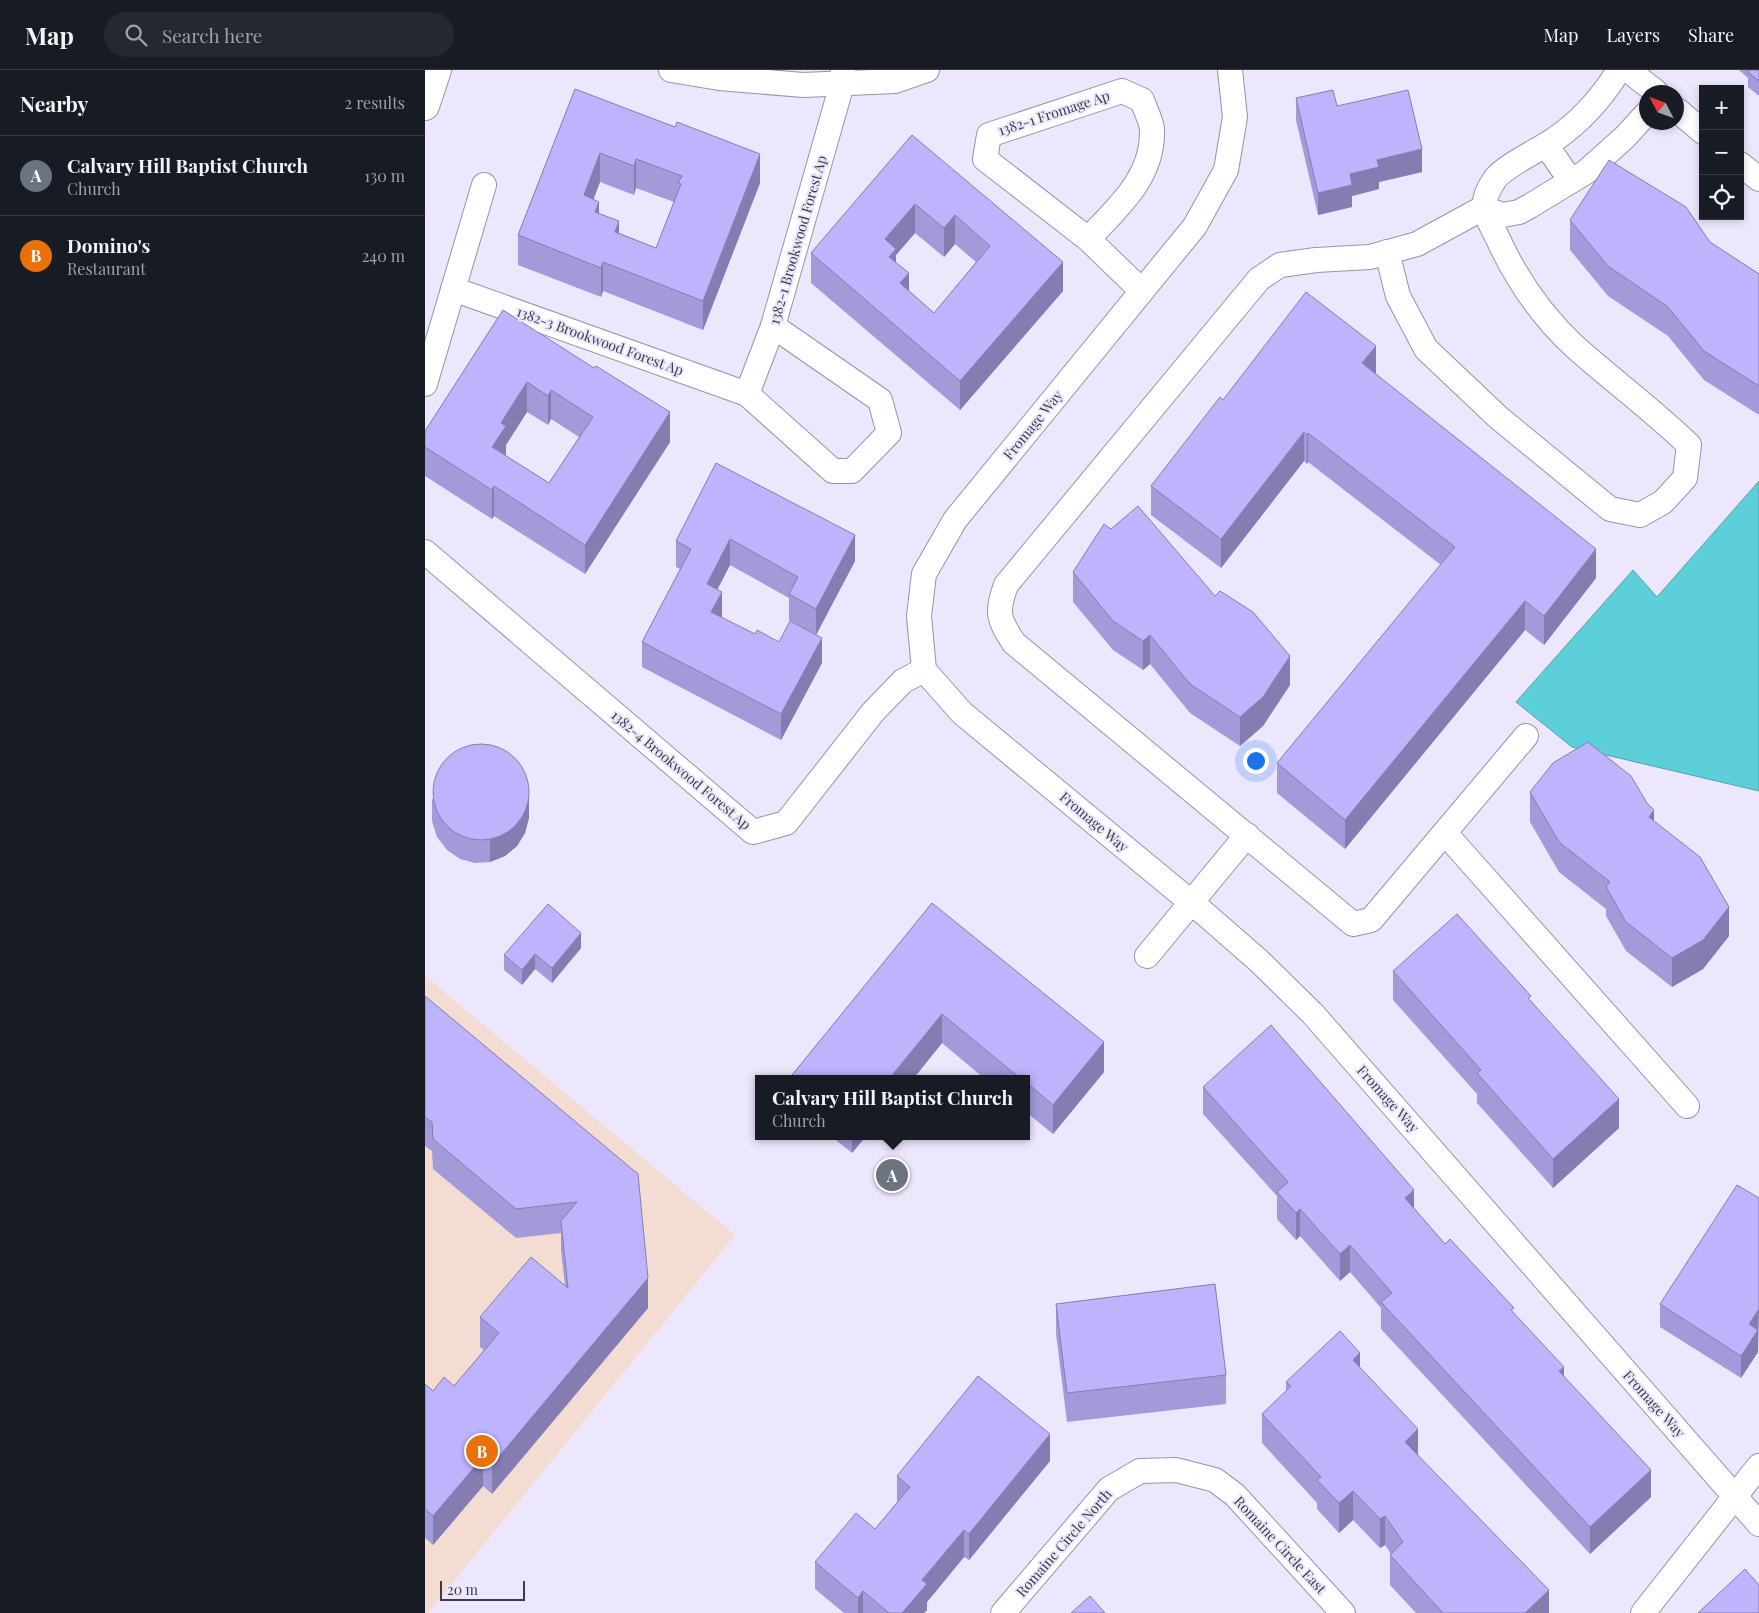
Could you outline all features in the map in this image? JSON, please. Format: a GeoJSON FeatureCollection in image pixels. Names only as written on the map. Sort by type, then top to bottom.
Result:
{"type":"FeatureCollection","features":[{"type":"Feature","properties":{"kind":"main road"},"geometry":{"type":"LineString","coordinates":[[425,106],[437,70]]}},
{"type":"Feature","properties":{"kind":"street"},"geometry":{"type":"LineString","coordinates":[[671,70],[719,78],[803,85],[843,77],[895,81],[927,70]]}},
{"type":"Feature","properties":{"kind":"street","name":"Fromage Way"},"geometry":{"type":"LineString","coordinates":[[1230,70],[1235,117],[1226,170],[1195,226],[955,520],[924,574],[919,616],[924,670],[962,713],[1259,960],[1313,1014],[1759,1524]]}},
{"type":"Feature","properties":{"kind":"street"},"geometry":{"type":"LineString","coordinates":[[1387,252],[1398,296],[1425,349],[1499,418],[1610,509],[1640,515],[1663,502],[1685,478],[1689,445],[1667,424],[1573,345],[1528,293],[1503,250],[1483,208],[1486,195],[1496,177],[1578,121],[1619,70]]}},
{"type":"Feature","properties":{"kind":"street"},"geometry":{"type":"LineString","coordinates":[[1628,70],[1647,85]]}},
{"type":"Feature","properties":{"kind":"street","name":"1382-1 Brookwood Forest Ap"},"geometry":{"type":"LineString","coordinates":[[747,394],[773,326],[843,77]]}},
{"type":"Feature","properties":{"kind":"street","name":"1382-1 Fromage Ap"},"geometry":{"type":"LineString","coordinates":[[1087,238],[1130,195],[1147,166],[1152,128],[1142,100],[1122,91],[989,135],[985,159],[1087,238],[1142,291]]}},
{"type":"Feature","properties":{"kind":"street"},"geometry":{"type":"LineString","coordinates":[[1684,116],[1701,130]]}},
{"type":"Feature","properties":{"kind":"street"},"geometry":{"type":"LineString","coordinates":[[1526,736],[1371,920],[1353,924],[1014,642],[1001,624],[998,607],[1006,585],[1259,278],[1280,265],[1370,256],[1417,244],[1483,208],[1503,215],[1519,212],[1586,172],[1639,122]]}},
{"type":"Feature","properties":{"kind":"street"},"geometry":{"type":"LineString","coordinates":[[1545,145],[1571,181]]}},
{"type":"Feature","properties":{"kind":"street"},"geometry":{"type":"LineString","coordinates":[[1744,167],[1759,179]]}},
{"type":"Feature","properties":{"kind":"street"},"geometry":{"type":"LineString","coordinates":[[425,384],[484,185]]}},
{"type":"Feature","properties":{"kind":"street","name":"1382-3 Brookwood Forest Ap"},"geometry":{"type":"LineString","coordinates":[[453,288],[747,394]]}},
{"type":"Feature","properties":{"kind":"street"},"geometry":{"type":"LineString","coordinates":[[747,394],[833,471],[852,471],[889,433],[880,400],[773,326]]}},
{"type":"Feature","properties":{"kind":"street","name":"1382-4 Brookwood Forest Ap"},"geometry":{"type":"LineString","coordinates":[[425,552],[753,832],[786,823],[873,712],[903,681],[924,670]]}},
{"type":"Feature","properties":{"kind":"street"},"geometry":{"type":"LineString","coordinates":[[1445,833],[1687,1106]]}},
{"type":"Feature","properties":{"kind":"street"},"geometry":{"type":"LineString","coordinates":[[1147,956],[1247,835]]}},
{"type":"Feature","properties":{"kind":"street"},"geometry":{"type":"LineString","coordinates":[[1643,1613],[1759,1466]]}},
{"type":"Feature","properties":{"kind":"street","name":"Romaine Circle North"},"geometry":{"type":"LineString","coordinates":[[1003,1613],[1109,1488],[1140,1472],[1176,1470],[1215,1480]]}},
{"type":"Feature","properties":{"kind":"street","name":"Romaine Circle East"},"geometry":{"type":"LineString","coordinates":[[1215,1480],[1235,1496],[1343,1613]]}},
{"type":"Feature","properties":{"kind":"shaded area"},"geometry":{"type":"Polygon","coordinates":[[[425,976],[735,1235],[428,1613],[425,1613],[425,976]]]}},
{"type":"Feature","properties":{"kind":"water"},"geometry":{"type":"Polygon","coordinates":[[[1759,481],[1759,791],[1572,747],[1516,702],[1633,570],[1657,597],[1759,481]]]}},
{"type":"Feature","properties":{"kind":"building"},"geometry":{"type":"Polygon","coordinates":[[[1750,70],[1759,70],[1759,81],[1748,72],[1750,70]]]}},
{"type":"Feature","properties":{"kind":"building"},"geometry":{"type":"Polygon","coordinates":[[[575,89],[675,127],[677,122],[760,154],[703,301],[603,262],[601,268],[518,235],[575,89]],[[600,153],[584,195],[599,202],[595,212],[619,221],[615,232],[656,248],[681,184],[678,183],[682,176],[636,159],[634,166],[600,153]]]}},
{"type":"Feature","properties":{"kind":"building"},"geometry":{"type":"Polygon","coordinates":[[[1333,90],[1337,106],[1408,90],[1422,149],[1377,160],[1379,167],[1350,174],[1352,185],[1318,193],[1296,98],[1333,90]]]}},
{"type":"Feature","properties":{"kind":"building"},"geometry":{"type":"Polygon","coordinates":[[[912,135],[1063,262],[960,381],[811,253],[912,135]],[[915,204],[885,239],[896,249],[889,257],[909,273],[900,283],[934,313],[990,246],[955,215],[944,228],[915,204]]]}},
{"type":"Feature","properties":{"kind":"building"},"geometry":{"type":"Polygon","coordinates":[[[1609,160],[1686,207],[1710,242],[1759,274],[1759,386],[1704,351],[1668,307],[1608,266],[1570,220],[1609,160]]]}},
{"type":"Feature","properties":{"kind":"building"},"geometry":{"type":"Polygon","coordinates":[[[1306,292],[1376,346],[1362,363],[1596,549],[1544,616],[1525,601],[1345,820],[1277,763],[1455,547],[1308,433],[1307,435],[1304,432],[1221,539],[1151,486],[1220,397],[1223,400],[1306,292]]]}},
{"type":"Feature","properties":{"kind":"building"},"geometry":{"type":"Polygon","coordinates":[[[503,310],[594,368],[596,366],[670,412],[585,545],[494,486],[492,490],[425,447],[425,431],[503,310]],[[527,382],[501,423],[506,426],[492,447],[549,483],[593,417],[551,390],[548,396],[527,382]]]}},
{"type":"Feature","properties":{"kind":"building"},"geometry":{"type":"Polygon","coordinates":[[[716,463],[855,535],[816,609],[789,594],[798,577],[730,539],[707,584],[722,592],[711,612],[755,634],[757,630],[779,642],[790,621],[822,638],[781,714],[642,642],[691,549],[676,541],[716,463]]]}},
{"type":"Feature","properties":{"kind":"building"},"geometry":{"type":"Polygon","coordinates":[[[1138,506],[1215,596],[1220,591],[1253,612],[1290,656],[1263,697],[1240,717],[1190,684],[1150,635],[1143,641],[1113,621],[1073,572],[1104,524],[1111,529],[1138,506]]]}},
{"type":"Feature","properties":{"kind":"building"},"geometry":{"type":"Polygon","coordinates":[[[1588,742],[1631,776],[1647,803],[1654,810],[1649,817],[1700,857],[1729,907],[1703,940],[1672,958],[1626,922],[1606,887],[1610,882],[1559,842],[1530,792],[1553,763],[1588,742]]]}},
{"type":"Feature","properties":{"kind":"building"},"geometry":{"type":"Polygon","coordinates":[[[481,744],[500,747],[515,758],[526,773],[529,792],[526,811],[515,826],[500,837],[481,840],[462,837],[447,826],[436,811],[433,792],[436,773],[447,758],[462,747],[481,744]]]}},
{"type":"Feature","properties":{"kind":"building"},"geometry":{"type":"Polygon","coordinates":[[[932,903],[1104,1042],[1053,1105],[1030,1085],[1030,1075],[1016,1075],[942,1014],[892,1075],[792,1075],[932,903]]]}},
{"type":"Feature","properties":{"kind":"building"},"geometry":{"type":"Polygon","coordinates":[[[548,904],[581,933],[552,968],[535,954],[522,970],[504,955],[548,904]]]}},
{"type":"Feature","properties":{"kind":"building"},"geometry":{"type":"Polygon","coordinates":[[[1457,914],[1531,996],[1528,998],[1619,1099],[1553,1159],[1477,1073],[1481,1070],[1393,971],[1457,914]]]}},
{"type":"Feature","properties":{"kind":"building"},"geometry":{"type":"Polygon","coordinates":[[[425,996],[638,1174],[648,1278],[492,1465],[483,1457],[433,1516],[425,1509],[425,1384],[433,1391],[444,1377],[454,1386],[499,1333],[480,1317],[531,1257],[568,1288],[561,1221],[577,1202],[516,1209],[433,1139],[432,1122],[425,1117],[425,996]]]}},
{"type":"Feature","properties":{"kind":"building"},"geometry":{"type":"Polygon","coordinates":[[[1271,1025],[1414,1190],[1405,1198],[1445,1244],[1450,1239],[1514,1308],[1511,1310],[1564,1367],[1559,1371],[1651,1470],[1590,1527],[1381,1302],[1392,1293],[1350,1245],[1340,1254],[1300,1209],[1296,1213],[1277,1192],[1288,1182],[1203,1087],[1271,1025]]]}},
{"type":"Feature","properties":{"kind":"building"},"geometry":{"type":"Polygon","coordinates":[[[1737,1185],[1759,1198],[1759,1309],[1749,1324],[1758,1330],[1741,1356],[1660,1304],[1737,1185]]]}},
{"type":"Feature","properties":{"kind":"building"},"geometry":{"type":"Polygon","coordinates":[[[1215,1284],[1226,1375],[1067,1393],[1056,1304],[1215,1284]]]}},
{"type":"Feature","properties":{"kind":"building"},"geometry":{"type":"Polygon","coordinates":[[[1340,1331],[1360,1353],[1353,1360],[1418,1429],[1405,1442],[1549,1590],[1525,1613],[1443,1613],[1390,1555],[1403,1542],[1385,1516],[1380,1519],[1353,1491],[1339,1503],[1317,1480],[1321,1477],[1262,1414],[1291,1386],[1286,1382],[1340,1331]]]}},
{"type":"Feature","properties":{"kind":"building"},"geometry":{"type":"Polygon","coordinates":[[[978,1376],[1050,1434],[969,1534],[964,1530],[922,1580],[927,1584],[902,1613],[889,1613],[863,1591],[858,1598],[815,1562],[856,1513],[875,1529],[910,1487],[897,1476],[978,1376]]]}},
{"type":"Feature","properties":{"kind":"building"},"geometry":{"type":"Polygon","coordinates":[[[1745,1569],[1759,1585],[1759,1613],[1698,1613],[1745,1569]]]}},
{"type":"Feature","properties":{"kind":"building"},"geometry":{"type":"Polygon","coordinates":[[[1090,1596],[1105,1613],[1071,1613],[1090,1596]]]}},
{"type":"Feature","properties":{"kind":"place","name":"Calvary Hill Baptist Church"},"geometry":{"type":"Point","coordinates":[892,1175]}},
{"type":"Feature","properties":{"kind":"place","name":"Domino's"},"geometry":{"type":"Point","coordinates":[482,1451]}}]}
